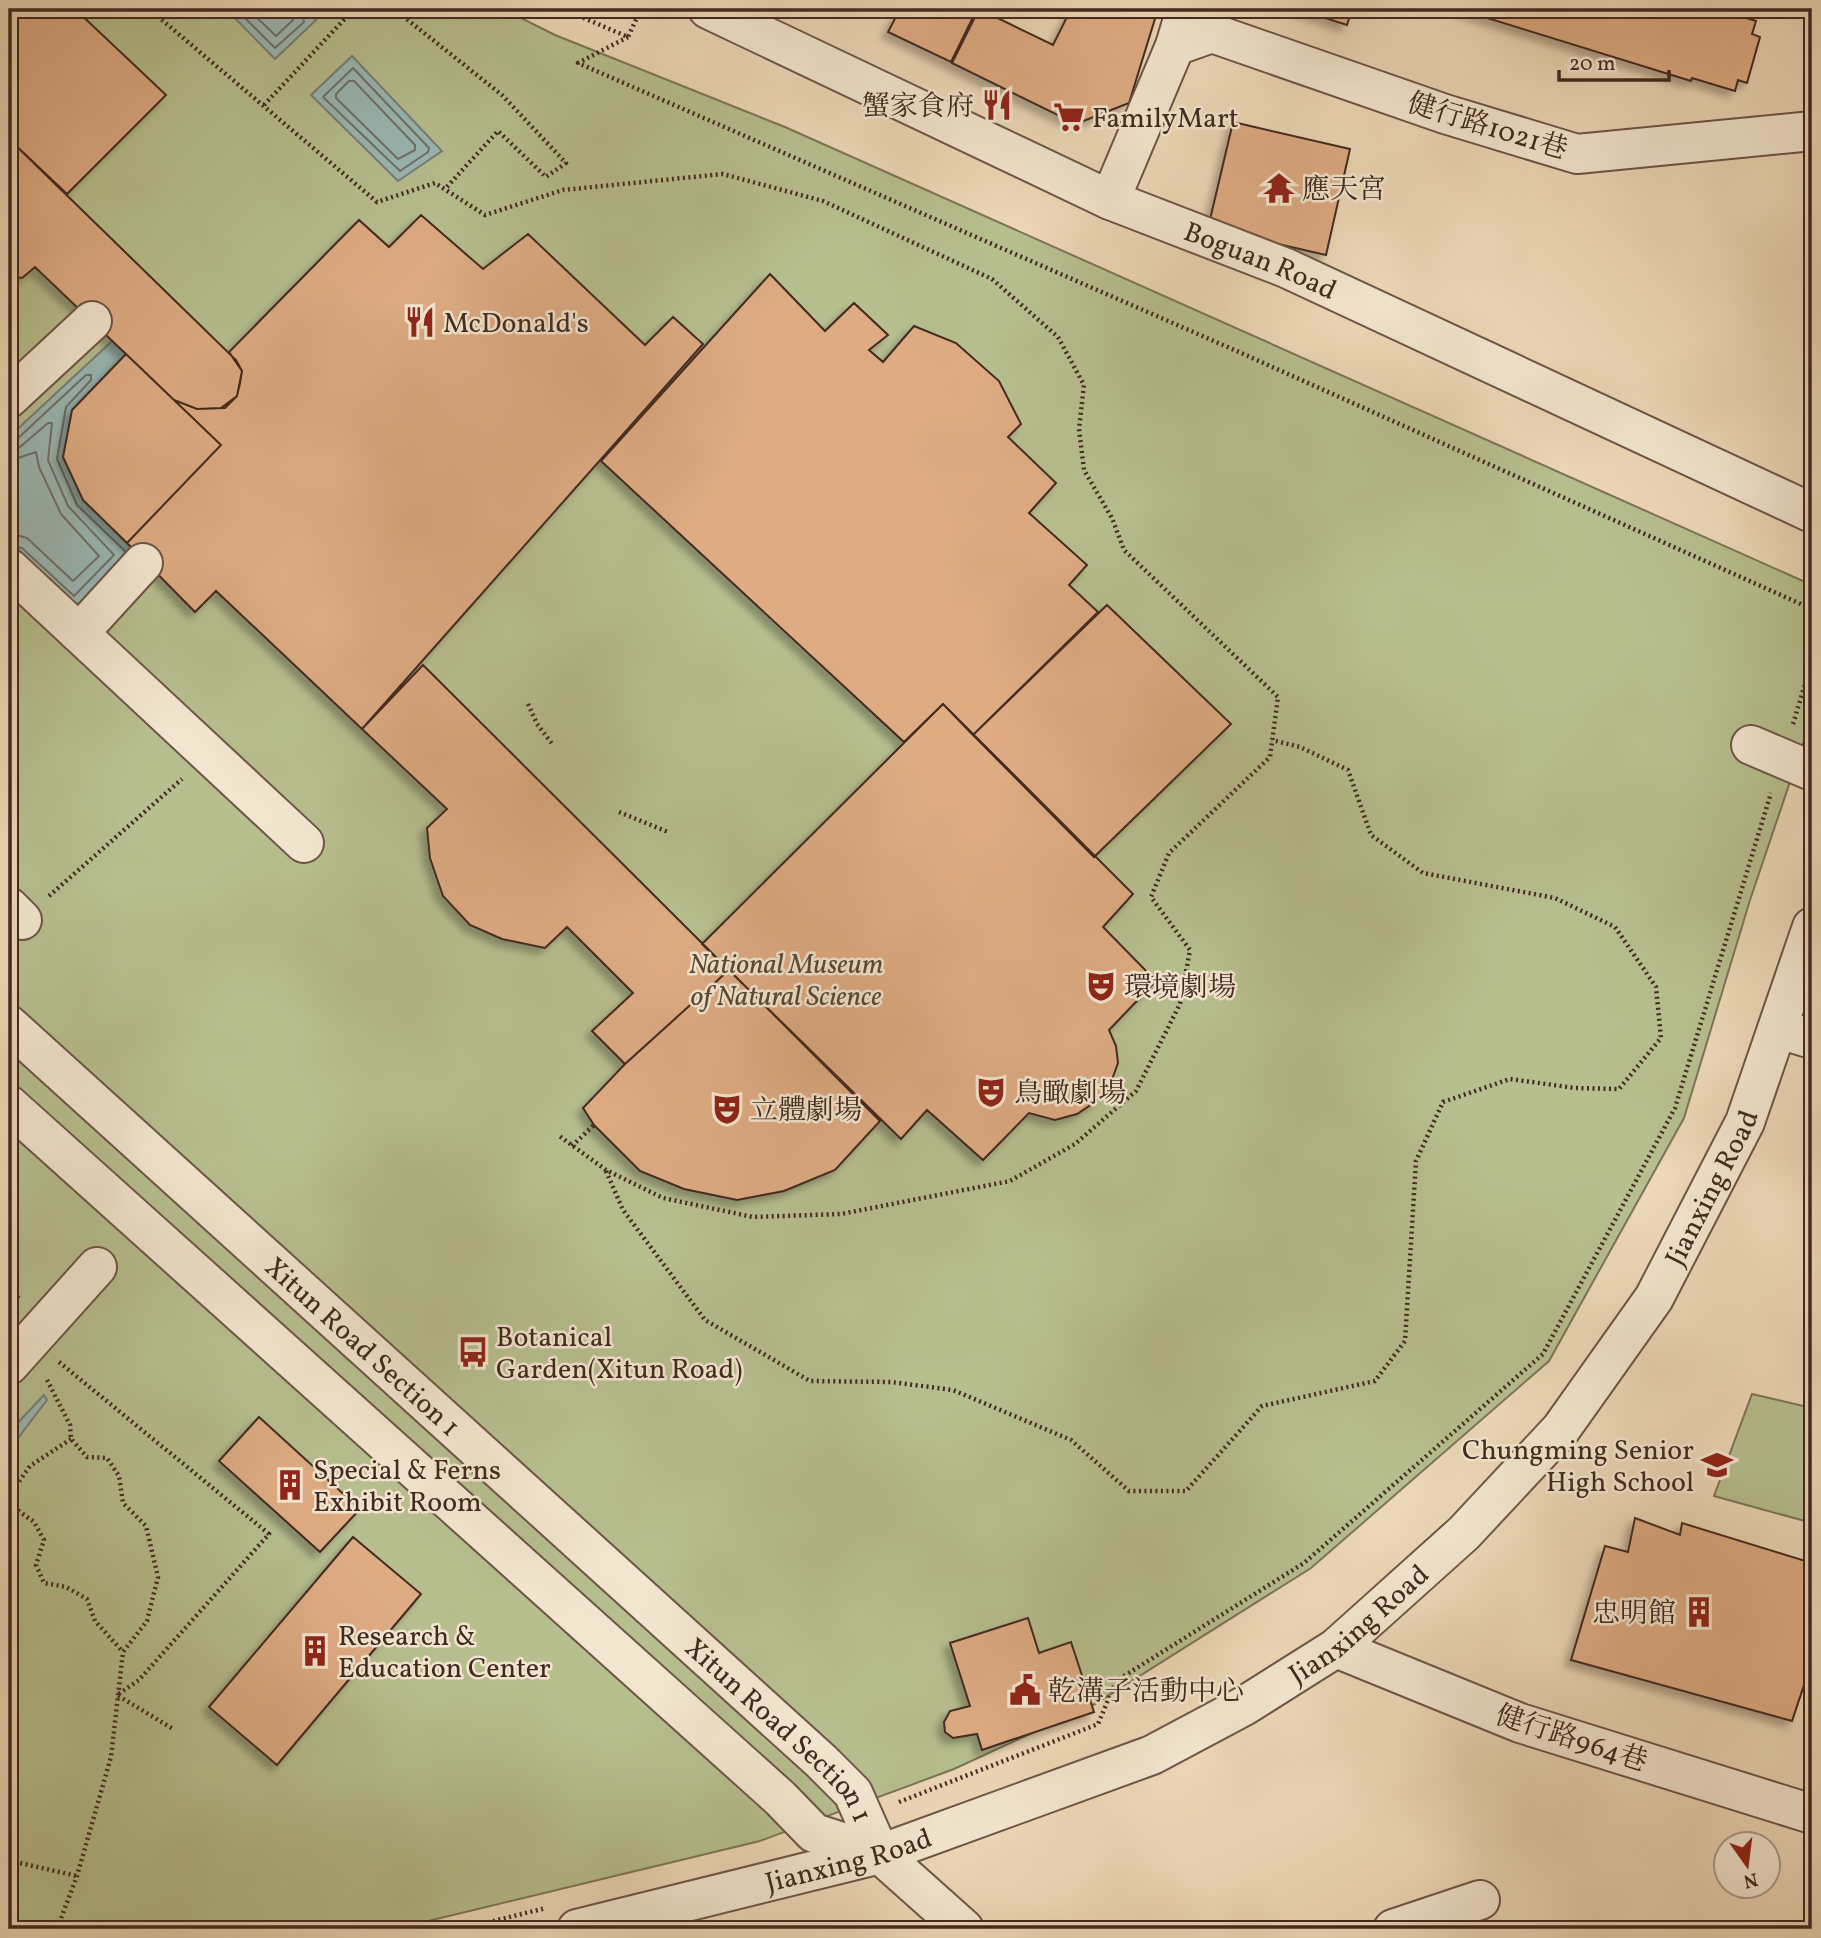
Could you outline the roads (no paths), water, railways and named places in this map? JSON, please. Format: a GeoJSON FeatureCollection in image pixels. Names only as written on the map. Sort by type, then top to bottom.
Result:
{"type":"FeatureCollection","features":[{"type":"Feature","properties":{"kind":"street","name":"Boguan Road"},"geometry":{"type":"LineString","coordinates":[[708,9],[1110,200],[1286,268],[1812,513]]}},
{"type":"Feature","properties":{"kind":"street"},"geometry":{"type":"LineString","coordinates":[[1110,200],[1175,46],[1186,9]]}},
{"type":"Feature","properties":{"kind":"street","name":"健行路1021巷"},"geometry":{"type":"LineString","coordinates":[[1175,46],[1212,33],[1445,114],[1577,154],[1812,131]]}},
{"type":"Feature","properties":{"kind":"street"},"geometry":{"type":"LineString","coordinates":[[9,398],[92,321]]}},
{"type":"Feature","properties":{"kind":"street"},"geometry":{"type":"LineString","coordinates":[[79,633],[143,563]]}},
{"type":"Feature","properties":{"kind":"street"},"geometry":{"type":"LineString","coordinates":[[9,568],[304,843]]}},
{"type":"Feature","properties":{"kind":"street","name":"Jianxing Road"},"geometry":{"type":"LineString","coordinates":[[577,1929],[683,1917],[880,1854],[1152,1755],[1244,1706],[1336,1648],[1464,1533],[1561,1429],[1670,1271],[1745,1122],[1795,1034],[1812,928]]}},
{"type":"Feature","properties":{"kind":"street","name":"Xitun Road Section 1"},"geometry":{"type":"LineString","coordinates":[[9,1025],[821,1761],[853,1793],[880,1854]]}},
{"type":"Feature","properties":{"kind":"street","name":"Xitun Road Section 1"},"geometry":{"type":"LineString","coordinates":[[9,1105],[780,1798],[814,1833],[880,1854],[964,1929]]}},
{"type":"Feature","properties":{"kind":"street"},"geometry":{"type":"LineString","coordinates":[[21,1351],[97,1267]]}},
{"type":"Feature","properties":{"kind":"street","name":"健行路964巷"},"geometry":{"type":"LineString","coordinates":[[1336,1648],[1520,1723],[1812,1814]]}},
{"type":"Feature","properties":{"kind":"street"},"geometry":{"type":"LineString","coordinates":[[1393,1929],[1480,1900]]}},
{"type":"Feature","properties":{"kind":"water"},"geometry":{"type":"Polygon","coordinates":[[[226,9],[305,9],[316,20],[275,59],[226,9]]]}},
{"type":"Feature","properties":{"kind":"water"},"geometry":{"type":"Polygon","coordinates":[[[352,56],[442,151],[398,181],[311,95],[352,56]]]}},
{"type":"Feature","properties":{"kind":"water"},"geometry":{"type":"Polygon","coordinates":[[[112,341],[126,354],[63,457],[83,500],[138,554],[76,620],[9,557],[9,437],[112,341]]]}},
{"type":"Feature","properties":{"kind":"water"},"geometry":{"type":"Polygon","coordinates":[[[44,1395],[47,1400],[9,1450],[9,1432],[44,1395]]]}},
{"type":"Feature","properties":{"kind":"place","name":"蟹家食府"},"geometry":{"type":"Point","coordinates":[997,105]}},
{"type":"Feature","properties":{"kind":"place","name":"FamilyMart"},"geometry":{"type":"Point","coordinates":[1069,117]}},
{"type":"Feature","properties":{"kind":"place","name":"應天宮"},"geometry":{"type":"Point","coordinates":[1279,188]}},
{"type":"Feature","properties":{"kind":"place","name":"McDonald's"},"geometry":{"type":"Point","coordinates":[420,322]}},
{"type":"Feature","properties":{"kind":"place","name":"環境劇場"},"geometry":{"type":"Point","coordinates":[1101,986]}},
{"type":"Feature","properties":{"kind":"place","name":"鳥瞰劇場"},"geometry":{"type":"Point","coordinates":[991,1092]}},
{"type":"Feature","properties":{"kind":"place","name":"立體劇場"},"geometry":{"type":"Point","coordinates":[727,1109]}},
{"type":"Feature","properties":{"kind":"place","name":"Botanical Garden(Xitun Road)"},"geometry":{"type":"Point","coordinates":[473,1352]}},
{"type":"Feature","properties":{"kind":"place","name":"Chungming Senior High School"},"geometry":{"type":"Point","coordinates":[1717,1465]}},
{"type":"Feature","properties":{"kind":"place","name":"Special & Ferns Exhibit Room"},"geometry":{"type":"Point","coordinates":[290,1485]}},
{"type":"Feature","properties":{"kind":"place","name":"忠明館"},"geometry":{"type":"Point","coordinates":[1699,1612]}},
{"type":"Feature","properties":{"kind":"place","name":"Research & Education Center"},"geometry":{"type":"Point","coordinates":[315,1651]}},
{"type":"Feature","properties":{"kind":"place","name":"乾溝子活動中心"},"geometry":{"type":"Point","coordinates":[1025,1690]}},
{"type":"Feature","properties":{"kind":"park label","name":"National Museum of Natural Science"},"geometry":{"type":"Point","coordinates":[786,979]}}]}
